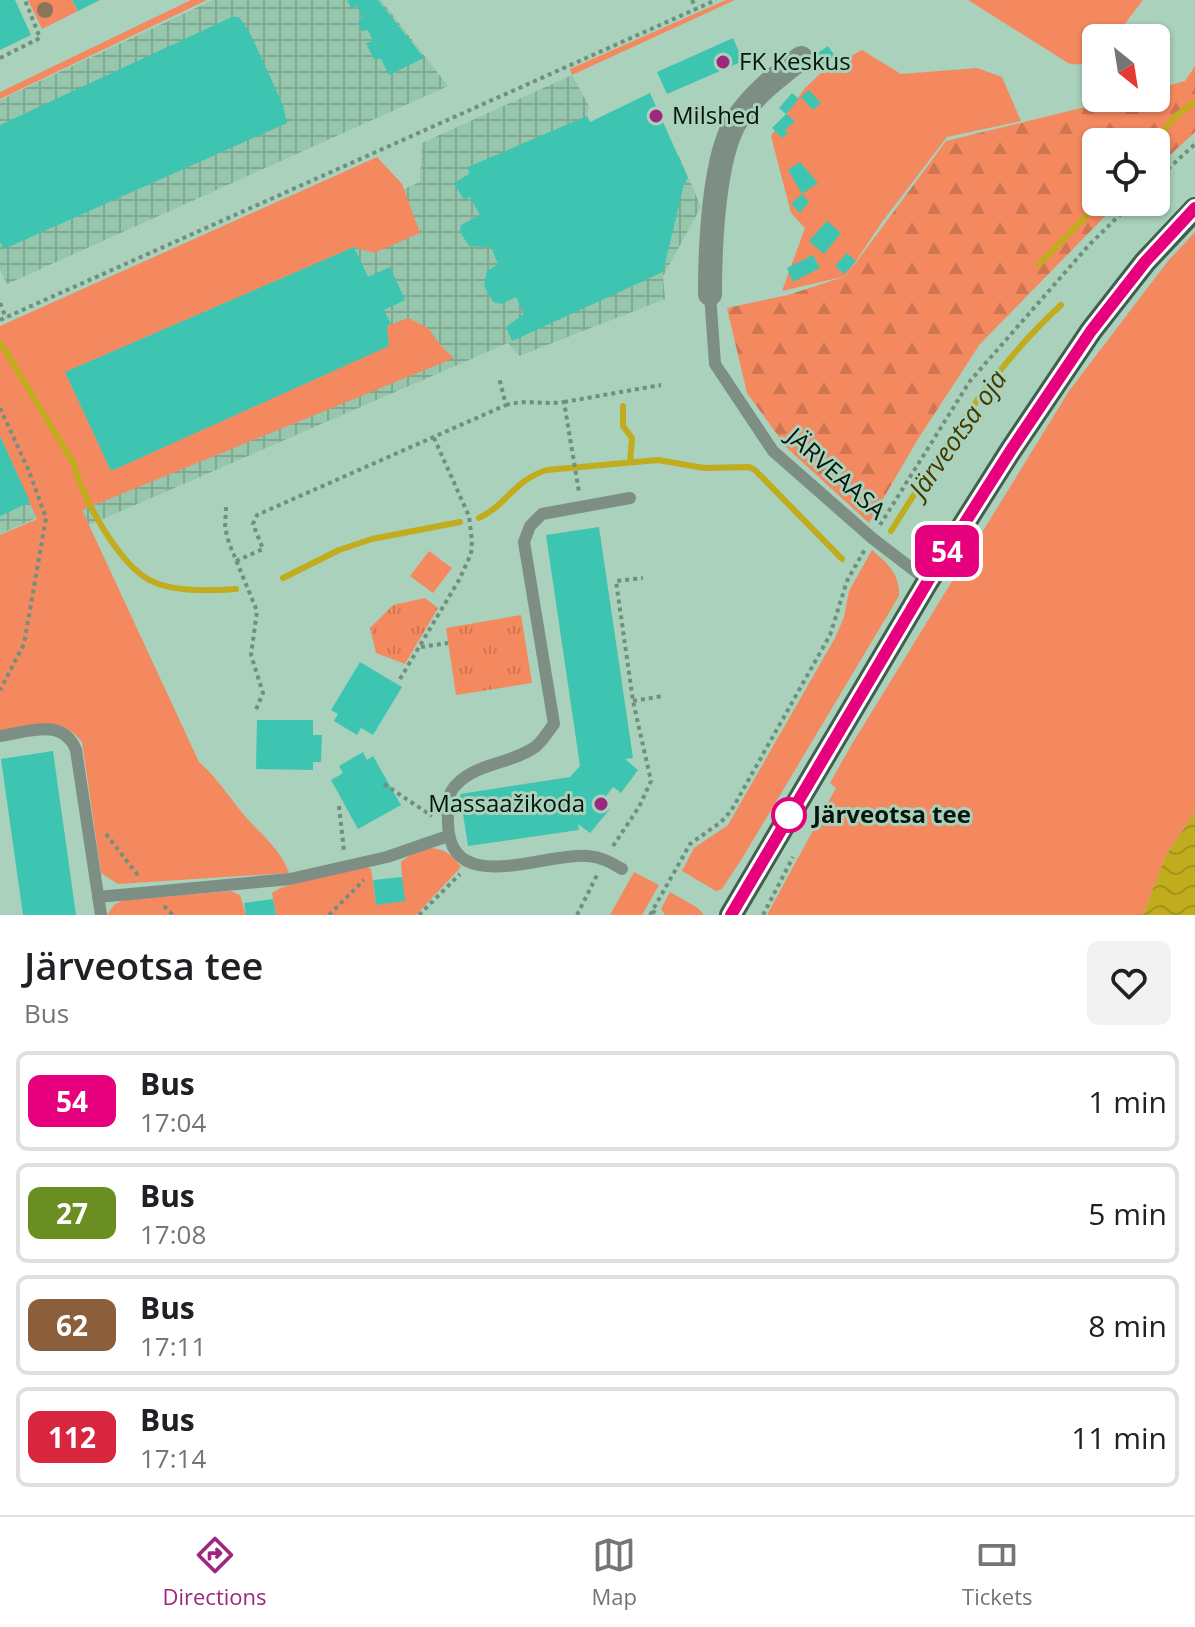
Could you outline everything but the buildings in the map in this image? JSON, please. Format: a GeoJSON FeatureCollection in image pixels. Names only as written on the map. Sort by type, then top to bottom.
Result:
{"type":"FeatureCollection","features":[{"type":"Feature","properties":{"kind":"main road"},"geometry":{"type":"LineString","coordinates":[[731,915],[928,581],[1091,331],[1145,262],[1195,209]]}},
{"type":"Feature","properties":{"kind":"street"},"geometry":{"type":"LineString","coordinates":[[710,294],[710,242],[723,154],[731,131],[759,91],[801,58]]}},
{"type":"Feature","properties":{"kind":"lane","name":"JÄRVEAASA"},"geometry":{"type":"LineString","coordinates":[[710,294],[715,364],[773,451],[872,538],[928,581]]}},
{"type":"Feature","properties":{"kind":"lane"},"geometry":{"type":"LineString","coordinates":[[622,869],[605,859],[584,856],[485,868],[468,864],[457,854],[448,836],[448,796],[457,783],[479,770],[537,746],[554,724],[524,542],[530,526],[542,514],[630,498]]}},
{"type":"Feature","properties":{"kind":"lane"},"geometry":{"type":"LineString","coordinates":[[0,736],[51,729],[61,730],[71,738],[76,750],[101,915]]}},
{"type":"Feature","properties":{"kind":"lane"},"geometry":{"type":"LineString","coordinates":[[98,897],[290,879],[387,857],[448,836]]}},
{"type":"Feature","properties":{"kind":"path"},"geometry":{"type":"LineString","coordinates":[[0,58],[40,38],[25,0]]}},
{"type":"Feature","properties":{"kind":"path"},"geometry":{"type":"LineString","coordinates":[[692,0],[696,9]]}},
{"type":"Feature","properties":{"kind":"path"},"geometry":{"type":"LineString","coordinates":[[0,320],[716,0]]}},
{"type":"Feature","properties":{"kind":"path"},"geometry":{"type":"LineString","coordinates":[[1170,167],[1195,144]]}},
{"type":"Feature","properties":{"kind":"path"},"geometry":{"type":"LineString","coordinates":[[0,303],[6,318]]}},
{"type":"Feature","properties":{"kind":"path"},"geometry":{"type":"LineString","coordinates":[[499,378],[506,405]]}},
{"type":"Feature","properties":{"kind":"path"},"geometry":{"type":"LineString","coordinates":[[236,561],[263,549],[253,524],[253,518],[262,511],[506,405],[525,401],[544,404],[564,402],[661,385]]}},
{"type":"Feature","properties":{"kind":"path"},"geometry":{"type":"LineString","coordinates":[[564,402],[581,507]]}},
{"type":"Feature","properties":{"kind":"path"},"geometry":{"type":"LineString","coordinates":[[0,408],[29,471],[46,518],[24,644],[0,690]]}},
{"type":"Feature","properties":{"kind":"path"},"geometry":{"type":"LineString","coordinates":[[400,679],[465,568],[472,541],[469,516],[434,438]]}},
{"type":"Feature","properties":{"kind":"path"},"geometry":{"type":"LineString","coordinates":[[226,507],[227,537],[257,611],[251,655],[263,693],[255,712]]}},
{"type":"Feature","properties":{"kind":"path"},"geometry":{"type":"LineString","coordinates":[[577,915],[605,859],[639,807],[651,781],[633,701],[616,581],[643,578]]}},
{"type":"Feature","properties":{"kind":"path"},"geometry":{"type":"LineString","coordinates":[[421,647],[448,643]]}},
{"type":"Feature","properties":{"kind":"path"},"geometry":{"type":"LineString","coordinates":[[633,701],[663,696]]}},
{"type":"Feature","properties":{"kind":"path"},"geometry":{"type":"LineString","coordinates":[[384,784],[429,813],[448,836]]}},
{"type":"Feature","properties":{"kind":"path"},"geometry":{"type":"LineString","coordinates":[[339,806],[345,866]]}},
{"type":"Feature","properties":{"kind":"path"},"geometry":{"type":"LineString","coordinates":[[86,817],[111,839],[150,892],[173,915]]}},
{"type":"Feature","properties":{"kind":"path"},"geometry":{"type":"LineString","coordinates":[[329,915],[387,857]]}},
{"type":"Feature","properties":{"kind":"path"},"geometry":{"type":"LineString","coordinates":[[419,915],[468,864]]}},
{"type":"Feature","properties":{"kind":"path"},"geometry":{"type":"LineString","coordinates":[[652,911],[659,915]]}},
{"type":"Feature","properties":{"kind":"shaded area"},"geometry":{"type":"Polygon","coordinates":[[[213,0],[381,0],[448,86],[7,284],[0,270],[0,100],[213,0]]]}},
{"type":"Feature","properties":{"kind":"shaded area"},"geometry":{"type":"Polygon","coordinates":[[[572,75],[589,106],[587,116],[611,166],[659,165],[679,156],[701,207],[663,276],[665,299],[519,356],[508,343],[89,525],[77,500],[0,534],[0,351],[40,347],[420,182],[422,143],[572,75]]]}},
{"type":"Feature","properties":{"kind":"green space"},"geometry":{"type":"Polygon","coordinates":[[[28,0],[72,0],[78,11],[42,29],[28,0]]]}},
{"type":"Feature","properties":{"kind":"green space"},"geometry":{"type":"Polygon","coordinates":[[[191,0],[207,0],[0,99],[0,92],[191,0]]]}},
{"type":"Feature","properties":{"kind":"green space"},"geometry":{"type":"Polygon","coordinates":[[[726,0],[735,0],[572,75],[570,69],[726,0]]]}},
{"type":"Feature","properties":{"kind":"green space"},"geometry":{"type":"Polygon","coordinates":[[[968,0],[1143,0],[1125,24],[1082,24],[1082,63],[1068,63],[968,0]]]}},
{"type":"Feature","properties":{"kind":"green space"},"geometry":{"type":"Polygon","coordinates":[[[862,50],[901,74],[977,68],[1002,77],[1021,121],[947,137],[882,222],[846,276],[782,291],[805,228],[791,213],[771,136],[805,88],[821,73],[862,50]]]}},
{"type":"Feature","properties":{"kind":"green space"},"geometry":{"type":"Polygon","coordinates":[[[1195,66],[1195,132],[1170,155],[1170,128],[1082,128],[1082,216],[1105,216],[980,344],[918,439],[869,523],[788,449],[747,393],[727,308],[788,295],[846,276],[946,141],[1082,108],[1082,112],[1170,112],[1170,85],[1185,81],[1195,66]]]}},
{"type":"Feature","properties":{"kind":"green space"},"geometry":{"type":"Polygon","coordinates":[[[377,157],[402,184],[420,233],[374,253],[354,247],[65,372],[111,471],[388,346],[387,326],[408,318],[428,328],[454,358],[82,510],[199,762],[273,846],[289,873],[118,884],[101,873],[82,742],[73,733],[54,725],[0,730],[0,535],[37,519],[0,436],[0,326],[377,157]]]}},
{"type":"Feature","properties":{"kind":"green space"},"geometry":{"type":"Polygon","coordinates":[[[1195,232],[1195,812],[1166,855],[1143,915],[767,915],[836,788],[830,783],[852,744],[1069,391],[1168,261],[1195,232]]]}},
{"type":"Feature","properties":{"kind":"green space"},"geometry":{"type":"Polygon","coordinates":[[[872,550],[895,575],[899,596],[743,857],[722,889],[716,891],[682,871],[694,848],[728,825],[835,638],[844,617],[849,591],[872,550]]]}},
{"type":"Feature","properties":{"kind":"green space"},"geometry":{"type":"Polygon","coordinates":[[[429,551],[452,568],[433,593],[410,576],[429,551]]]}},
{"type":"Feature","properties":{"kind":"green space"},"geometry":{"type":"Polygon","coordinates":[[[425,598],[438,608],[405,664],[376,653],[370,628],[393,605],[425,598]]]}},
{"type":"Feature","properties":{"kind":"green space"},"geometry":{"type":"Polygon","coordinates":[[[521,615],[532,683],[456,695],[446,628],[521,615]]]}},
{"type":"Feature","properties":{"kind":"green space"},"geometry":{"type":"Polygon","coordinates":[[[430,848],[448,853],[461,867],[416,915],[276,915],[272,893],[280,888],[362,865],[371,869],[376,904],[404,901],[401,862],[413,853],[430,848]]]}},
{"type":"Feature","properties":{"kind":"green space"},"geometry":{"type":"Polygon","coordinates":[[[634,872],[659,885],[642,915],[610,915],[634,872]]]}},
{"type":"Feature","properties":{"kind":"green space"},"geometry":{"type":"Polygon","coordinates":[[[231,891],[240,895],[246,915],[107,915],[114,905],[123,900],[231,891]]]}},
{"type":"Feature","properties":{"kind":"green space"},"geometry":{"type":"Polygon","coordinates":[[[670,892],[698,908],[704,915],[665,915],[661,909],[670,892]]]}},
{"type":"Feature","properties":{"kind":"water"},"geometry":{"type":"Polygon","coordinates":[[[1195,812],[1195,915],[1143,915],[1166,855],[1195,812]]]}},
{"type":"Feature","properties":{"kind":"waterway","name":"Järveotsa oja"},"geometry":{"type":"LineString","coordinates":[[1165,128],[1195,102]]}},
{"type":"Feature","properties":{"kind":"waterway","name":"Järveotsa oja"},"geometry":{"type":"LineString","coordinates":[[1039,264],[1086,216]]}},
{"type":"Feature","properties":{"kind":"waterway","name":"Järveotsa oja"},"geometry":{"type":"LineString","coordinates":[[891,531],[948,441],[989,384],[1061,305]]}},
{"type":"Feature","properties":{"kind":"waterway"},"geometry":{"type":"LineString","coordinates":[[0,342],[74,464],[94,513],[130,564],[143,576],[165,586],[195,590],[236,589]]}},
{"type":"Feature","properties":{"kind":"waterway"},"geometry":{"type":"LineString","coordinates":[[623,406],[623,426],[632,438],[630,462]]}},
{"type":"Feature","properties":{"kind":"waterway","name":"Järveotsa oja"},"geometry":{"type":"LineString","coordinates":[[479,518],[527,480],[547,470],[658,460],[704,468],[749,467],[842,559]]}},
{"type":"Feature","properties":{"kind":"waterway","name":"Järveotsa oja"},"geometry":{"type":"LineString","coordinates":[[283,578],[339,550],[372,539],[460,522]]}},
{"type":"Feature","properties":{"kind":"bus line","name":"54"},"geometry":{"type":"LineString","coordinates":[[731,915],[928,581],[1011,450],[1091,331],[1145,262],[1195,208]]}},
{"type":"Feature","properties":{"kind":"place","name":"FK Keskus"},"geometry":{"type":"Point","coordinates":[723,62]}},
{"type":"Feature","properties":{"kind":"place","name":"Milshed"},"geometry":{"type":"Point","coordinates":[656,116]}},
{"type":"Feature","properties":{"kind":"place","name":"Massaažikoda"},"geometry":{"type":"Point","coordinates":[601,804]}},
{"type":"Feature","properties":{"kind":"place","name":"Järveotsa tee"},"geometry":{"type":"Point","coordinates":[789,815]}}]}
